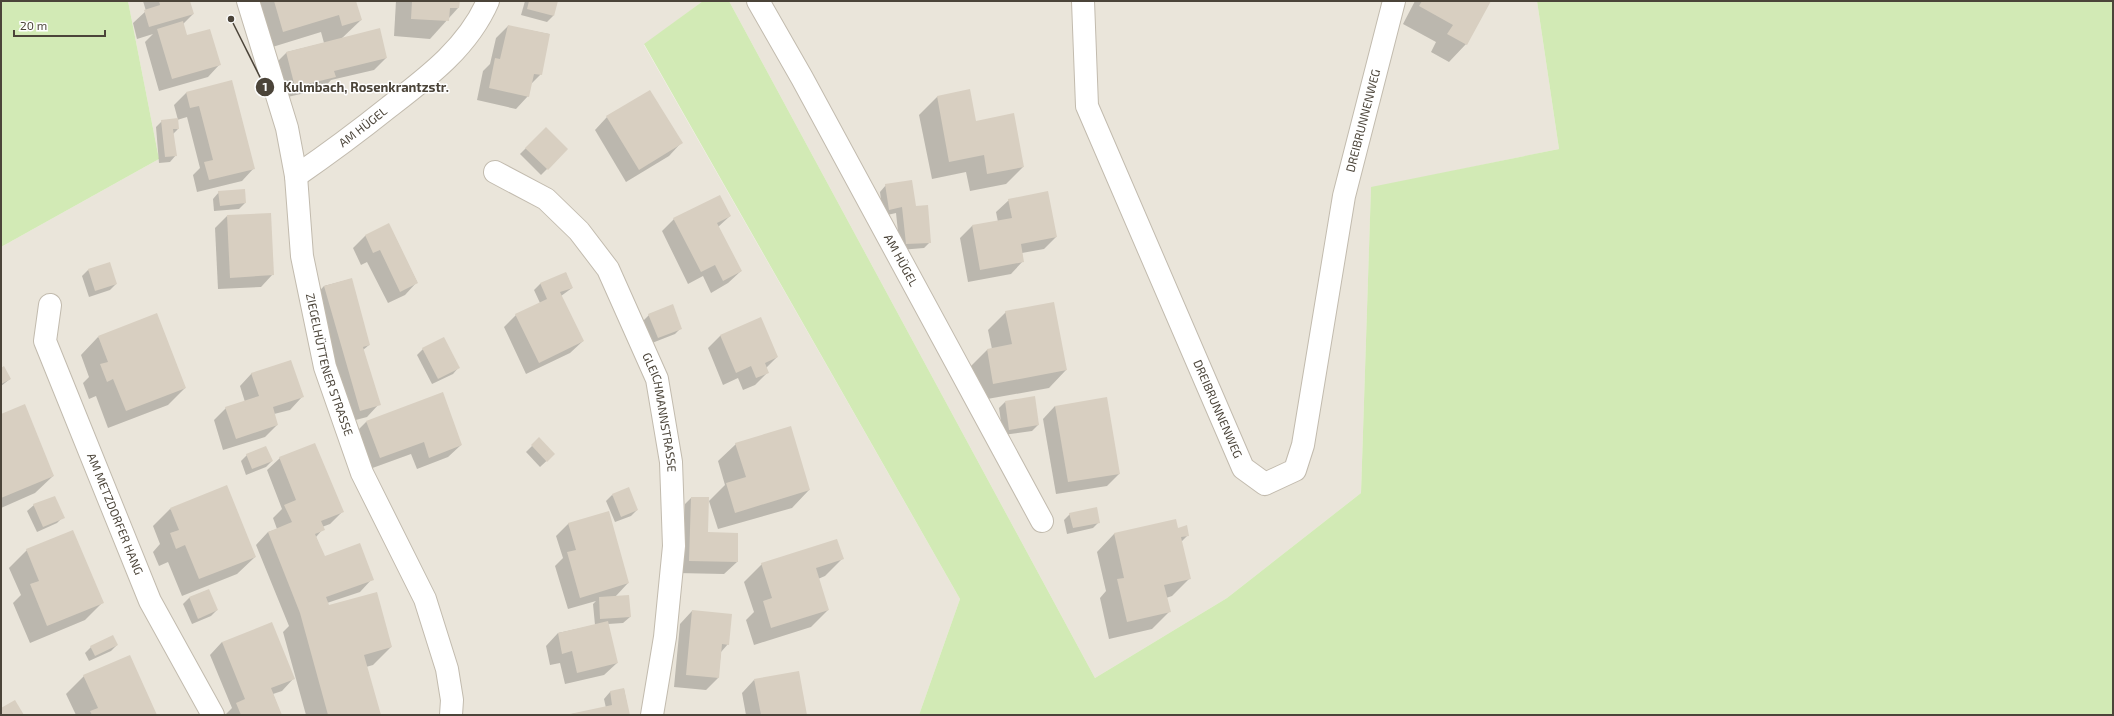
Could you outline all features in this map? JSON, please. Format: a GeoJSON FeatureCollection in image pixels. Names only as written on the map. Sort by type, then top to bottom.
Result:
{"type":"FeatureCollection","features":[{"type":"Feature","properties":{"kind":"street","name":"ZIEGELHÜTTENER STRASSE"},"geometry":{"type":"LineString","coordinates":[[248,1],[287,128],[296,176],[302,256],[325,367],[362,474],[425,599],[447,669],[452,700],[451,715]]}},
{"type":"Feature","properties":{"kind":"street","name":"AM HÜGEL"},"geometry":{"type":"LineString","coordinates":[[296,176],[339,146],[446,62],[471,30],[488,1]]}},
{"type":"Feature","properties":{"kind":"street","name":"AM HÜGEL"},"geometry":{"type":"LineString","coordinates":[[758,1],[802,78],[1042,521]]}},
{"type":"Feature","properties":{"kind":"street","name":"DREIBRUNNENWEG"},"geometry":{"type":"LineString","coordinates":[[1083,1],[1087,106],[1243,468],[1265,484],[1295,470],[1303,445],[1344,196],[1394,1]]}},
{"type":"Feature","properties":{"kind":"street","name":"GLEICHMANNSTRASSE"},"geometry":{"type":"LineString","coordinates":[[495,172],[546,199],[579,231],[608,268],[658,379],[671,462],[674,546],[665,637],[652,715]]}},
{"type":"Feature","properties":{"kind":"street","name":"AM METZDORFER HANG"},"geometry":{"type":"LineString","coordinates":[[50,305],[45,341],[150,601],[213,715]]}},
{"type":"Feature","properties":{"kind":"shaded area"},"geometry":{"type":"Polygon","coordinates":[[[128,1],[703,1],[644,45],[960,599],[919,715],[1,715],[1,247],[159,159],[128,1]]]}},
{"type":"Feature","properties":{"kind":"shaded area"},"geometry":{"type":"Polygon","coordinates":[[[729,1],[1537,1],[1559,149],[1371,188],[1361,493],[1227,598],[1095,678],[729,1]]]}},
{"type":"Feature","properties":{"kind":"green space"},"geometry":{"type":"Polygon","coordinates":[[[1,1],[128,1],[159,159],[1,247],[1,1]]]}},
{"type":"Feature","properties":{"kind":"green space"},"geometry":{"type":"Polygon","coordinates":[[[703,1],[729,1],[1095,678],[1227,598],[1361,493],[1371,187],[1559,149],[1537,1],[2113,1],[2113,715],[919,715],[960,599],[644,44],[703,1]]]}},
{"type":"Feature","properties":{"kind":"building"},"geometry":{"type":"Polygon","coordinates":[[[159,1],[190,1],[194,14],[149,27],[144,10],[160,5],[159,1]]]}},
{"type":"Feature","properties":{"kind":"building"},"geometry":{"type":"Polygon","coordinates":[[[274,1],[356,1],[362,20],[342,26],[339,15],[283,32],[274,1]]]}},
{"type":"Feature","properties":{"kind":"building"},"geometry":{"type":"Polygon","coordinates":[[[412,1],[460,1],[459,8],[450,8],[449,21],[411,19],[412,1]]]}},
{"type":"Feature","properties":{"kind":"building"},"geometry":{"type":"Polygon","coordinates":[[[529,1],[558,1],[554,16],[527,9],[529,1]]]}},
{"type":"Feature","properties":{"kind":"building"},"geometry":{"type":"Polygon","coordinates":[[[1422,1],[1491,1],[1467,45],[1447,34],[1453,25],[1419,6],[1422,1]]]}},
{"type":"Feature","properties":{"kind":"building"},"geometry":{"type":"Polygon","coordinates":[[[183,21],[187,35],[210,29],[221,65],[172,79],[157,29],[183,21]]]}},
{"type":"Feature","properties":{"kind":"building"},"geometry":{"type":"Polygon","coordinates":[[[508,25],[550,34],[542,75],[534,74],[529,97],[489,88],[495,58],[500,59],[508,25]]]}},
{"type":"Feature","properties":{"kind":"building"},"geometry":{"type":"Polygon","coordinates":[[[380,28],[387,58],[334,71],[336,77],[295,87],[286,52],[380,28]]]}},
{"type":"Feature","properties":{"kind":"building"},"geometry":{"type":"Polygon","coordinates":[[[232,80],[255,169],[209,180],[204,162],[213,160],[199,106],[190,108],[186,92],[232,80]]]}},
{"type":"Feature","properties":{"kind":"building"},"geometry":{"type":"Polygon","coordinates":[[[970,89],[976,121],[1014,113],[1024,167],[987,174],[984,155],[949,162],[937,96],[970,89]]]}},
{"type":"Feature","properties":{"kind":"building"},"geometry":{"type":"Polygon","coordinates":[[[650,90],[683,143],[639,170],[606,116],[650,90]]]}},
{"type":"Feature","properties":{"kind":"building"},"geometry":{"type":"Polygon","coordinates":[[[178,118],[179,129],[173,129],[177,156],[165,157],[161,120],[178,118]]]}},
{"type":"Feature","properties":{"kind":"building"},"geometry":{"type":"Polygon","coordinates":[[[546,127],[568,149],[548,170],[525,148],[546,127]]]}},
{"type":"Feature","properties":{"kind":"building"},"geometry":{"type":"Polygon","coordinates":[[[912,180],[916,206],[928,205],[931,243],[906,244],[902,207],[889,210],[885,184],[912,180]]]}},
{"type":"Feature","properties":{"kind":"building"},"geometry":{"type":"Polygon","coordinates":[[[245,189],[246,203],[220,206],[218,191],[245,189]]]}},
{"type":"Feature","properties":{"kind":"building"},"geometry":{"type":"Polygon","coordinates":[[[1048,191],[1057,237],[1021,244],[1024,262],[980,270],[972,225],[1012,218],[1008,199],[1048,191]]]}},
{"type":"Feature","properties":{"kind":"building"},"geometry":{"type":"Polygon","coordinates":[[[720,195],[731,216],[717,223],[742,271],[723,281],[715,265],[701,272],[673,218],[720,195]]]}},
{"type":"Feature","properties":{"kind":"building"},"geometry":{"type":"Polygon","coordinates":[[[271,213],[274,275],[230,278],[227,215],[271,213]]]}},
{"type":"Feature","properties":{"kind":"building"},"geometry":{"type":"Polygon","coordinates":[[[389,223],[418,283],[400,292],[380,250],[373,253],[365,235],[389,223]]]}},
{"type":"Feature","properties":{"kind":"building"},"geometry":{"type":"Polygon","coordinates":[[[110,262],[117,284],[95,291],[88,269],[110,262]]]}},
{"type":"Feature","properties":{"kind":"building"},"geometry":{"type":"Polygon","coordinates":[[[566,272],[573,288],[560,292],[584,341],[539,363],[515,314],[547,299],[540,283],[566,272]]]}},
{"type":"Feature","properties":{"kind":"building"},"geometry":{"type":"Polygon","coordinates":[[[352,278],[370,345],[363,347],[381,405],[360,411],[324,286],[352,278]]]}},
{"type":"Feature","properties":{"kind":"building"},"geometry":{"type":"Polygon","coordinates":[[[1054,302],[1067,370],[993,384],[987,349],[1012,344],[1005,311],[1054,302]]]}},
{"type":"Feature","properties":{"kind":"building"},"geometry":{"type":"Polygon","coordinates":[[[673,304],[682,329],[658,338],[648,314],[673,304]]]}},
{"type":"Feature","properties":{"kind":"building"},"geometry":{"type":"Polygon","coordinates":[[[157,313],[186,388],[126,411],[113,379],[107,382],[100,364],[108,362],[98,336],[157,313]]]}},
{"type":"Feature","properties":{"kind":"building"},"geometry":{"type":"Polygon","coordinates":[[[761,317],[778,357],[765,363],[769,373],[756,378],[751,366],[736,373],[720,335],[761,317]]]}},
{"type":"Feature","properties":{"kind":"building"},"geometry":{"type":"Polygon","coordinates":[[[444,337],[460,368],[438,379],[422,348],[444,337]]]}},
{"type":"Feature","properties":{"kind":"building"},"geometry":{"type":"Polygon","coordinates":[[[291,360],[304,397],[273,407],[278,425],[236,439],[225,407],[259,396],[251,373],[291,360]]]}},
{"type":"Feature","properties":{"kind":"building"},"geometry":{"type":"Polygon","coordinates":[[[4,366],[11,379],[1,384],[1,368],[4,366]]]}},
{"type":"Feature","properties":{"kind":"building"},"geometry":{"type":"Polygon","coordinates":[[[443,392],[462,445],[429,458],[424,442],[380,458],[366,421],[443,392]]]}},
{"type":"Feature","properties":{"kind":"building"},"geometry":{"type":"Polygon","coordinates":[[[1035,396],[1039,425],[1009,430],[1005,401],[1035,396]]]}},
{"type":"Feature","properties":{"kind":"building"},"geometry":{"type":"Polygon","coordinates":[[[1107,397],[1120,474],[1068,482],[1055,406],[1107,397]]]}},
{"type":"Feature","properties":{"kind":"building"},"geometry":{"type":"Polygon","coordinates":[[[25,404],[54,476],[1,498],[1,414],[25,404]]]}},
{"type":"Feature","properties":{"kind":"building"},"geometry":{"type":"Polygon","coordinates":[[[791,426],[810,490],[735,513],[726,483],[746,477],[735,443],[791,426]]]}},
{"type":"Feature","properties":{"kind":"building"},"geometry":{"type":"Polygon","coordinates":[[[539,437],[555,454],[547,462],[531,445],[539,437]]]}},
{"type":"Feature","properties":{"kind":"building"},"geometry":{"type":"Polygon","coordinates":[[[315,443],[344,512],[321,521],[325,530],[315,534],[325,556],[360,543],[374,580],[326,597],[329,605],[377,592],[392,647],[364,655],[381,715],[328,715],[300,613],[268,532],[292,522],[284,505],[296,500],[279,457],[315,443]]]}},
{"type":"Feature","properties":{"kind":"building"},"geometry":{"type":"Polygon","coordinates":[[[266,446],[273,461],[252,469],[246,454],[266,446]]]}},
{"type":"Feature","properties":{"kind":"building"},"geometry":{"type":"Polygon","coordinates":[[[227,485],[256,557],[199,579],[185,545],[176,549],[170,533],[179,530],[170,508],[227,485]]]}},
{"type":"Feature","properties":{"kind":"building"},"geometry":{"type":"Polygon","coordinates":[[[629,487],[638,510],[621,517],[612,494],[629,487]]]}},
{"type":"Feature","properties":{"kind":"building"},"geometry":{"type":"Polygon","coordinates":[[[55,496],[65,518],[43,527],[33,504],[55,496]]]}},
{"type":"Feature","properties":{"kind":"building"},"geometry":{"type":"Polygon","coordinates":[[[691,497],[709,497],[708,532],[738,533],[738,562],[689,561],[691,497]]]}},
{"type":"Feature","properties":{"kind":"building"},"geometry":{"type":"Polygon","coordinates":[[[1097,507],[1100,523],[1073,528],[1069,513],[1097,507]]]}},
{"type":"Feature","properties":{"kind":"building"},"geometry":{"type":"Polygon","coordinates":[[[609,511],[629,583],[580,598],[567,552],[576,550],[568,523],[609,511]]]}},
{"type":"Feature","properties":{"kind":"building"},"geometry":{"type":"Polygon","coordinates":[[[1176,519],[1178,528],[1187,525],[1189,536],[1181,537],[1191,579],[1164,585],[1171,612],[1127,622],[1117,579],[1124,578],[1114,533],[1176,519]]]}},
{"type":"Feature","properties":{"kind":"building"},"geometry":{"type":"Polygon","coordinates":[[[73,530],[104,603],[47,626],[30,584],[39,581],[26,549],[73,530]]]}},
{"type":"Feature","properties":{"kind":"building"},"geometry":{"type":"Polygon","coordinates":[[[837,539],[844,559],[816,568],[829,610],[771,628],[763,601],[772,598],[761,563],[837,539]]]}},
{"type":"Feature","properties":{"kind":"building"},"geometry":{"type":"Polygon","coordinates":[[[209,589],[218,610],[198,619],[189,597],[209,589]]]}},
{"type":"Feature","properties":{"kind":"building"},"geometry":{"type":"Polygon","coordinates":[[[629,595],[631,617],[600,619],[599,597],[629,595]]]}},
{"type":"Feature","properties":{"kind":"building"},"geometry":{"type":"Polygon","coordinates":[[[692,610],[732,614],[729,645],[722,644],[719,678],[686,675],[692,610]]]}},
{"type":"Feature","properties":{"kind":"building"},"geometry":{"type":"Polygon","coordinates":[[[608,621],[618,663],[577,673],[572,651],[562,654],[558,633],[608,621]]]}},
{"type":"Feature","properties":{"kind":"building"},"geometry":{"type":"Polygon","coordinates":[[[272,622],[295,679],[271,688],[282,715],[241,715],[236,703],[245,699],[222,642],[272,622]]]}},
{"type":"Feature","properties":{"kind":"building"},"geometry":{"type":"Polygon","coordinates":[[[113,635],[118,645],[95,656],[90,646],[113,635]]]}},
{"type":"Feature","properties":{"kind":"building"},"geometry":{"type":"Polygon","coordinates":[[[130,655],[157,715],[92,715],[90,711],[98,708],[83,675],[130,655]]]}},
{"type":"Feature","properties":{"kind":"building"},"geometry":{"type":"Polygon","coordinates":[[[799,671],[807,715],[761,715],[754,679],[799,671]]]}},
{"type":"Feature","properties":{"kind":"building"},"geometry":{"type":"Polygon","coordinates":[[[624,688],[630,715],[565,715],[612,705],[610,691],[624,688]]]}},
{"type":"Feature","properties":{"kind":"building"},"geometry":{"type":"Polygon","coordinates":[[[15,700],[24,715],[1,715],[1,708],[15,700]]]}},
{"type":"Feature","properties":{"kind":"place","name":"Kulmbach, Rosenkrantzstr."},"geometry":{"type":"Point","coordinates":[231,19]}}]}
